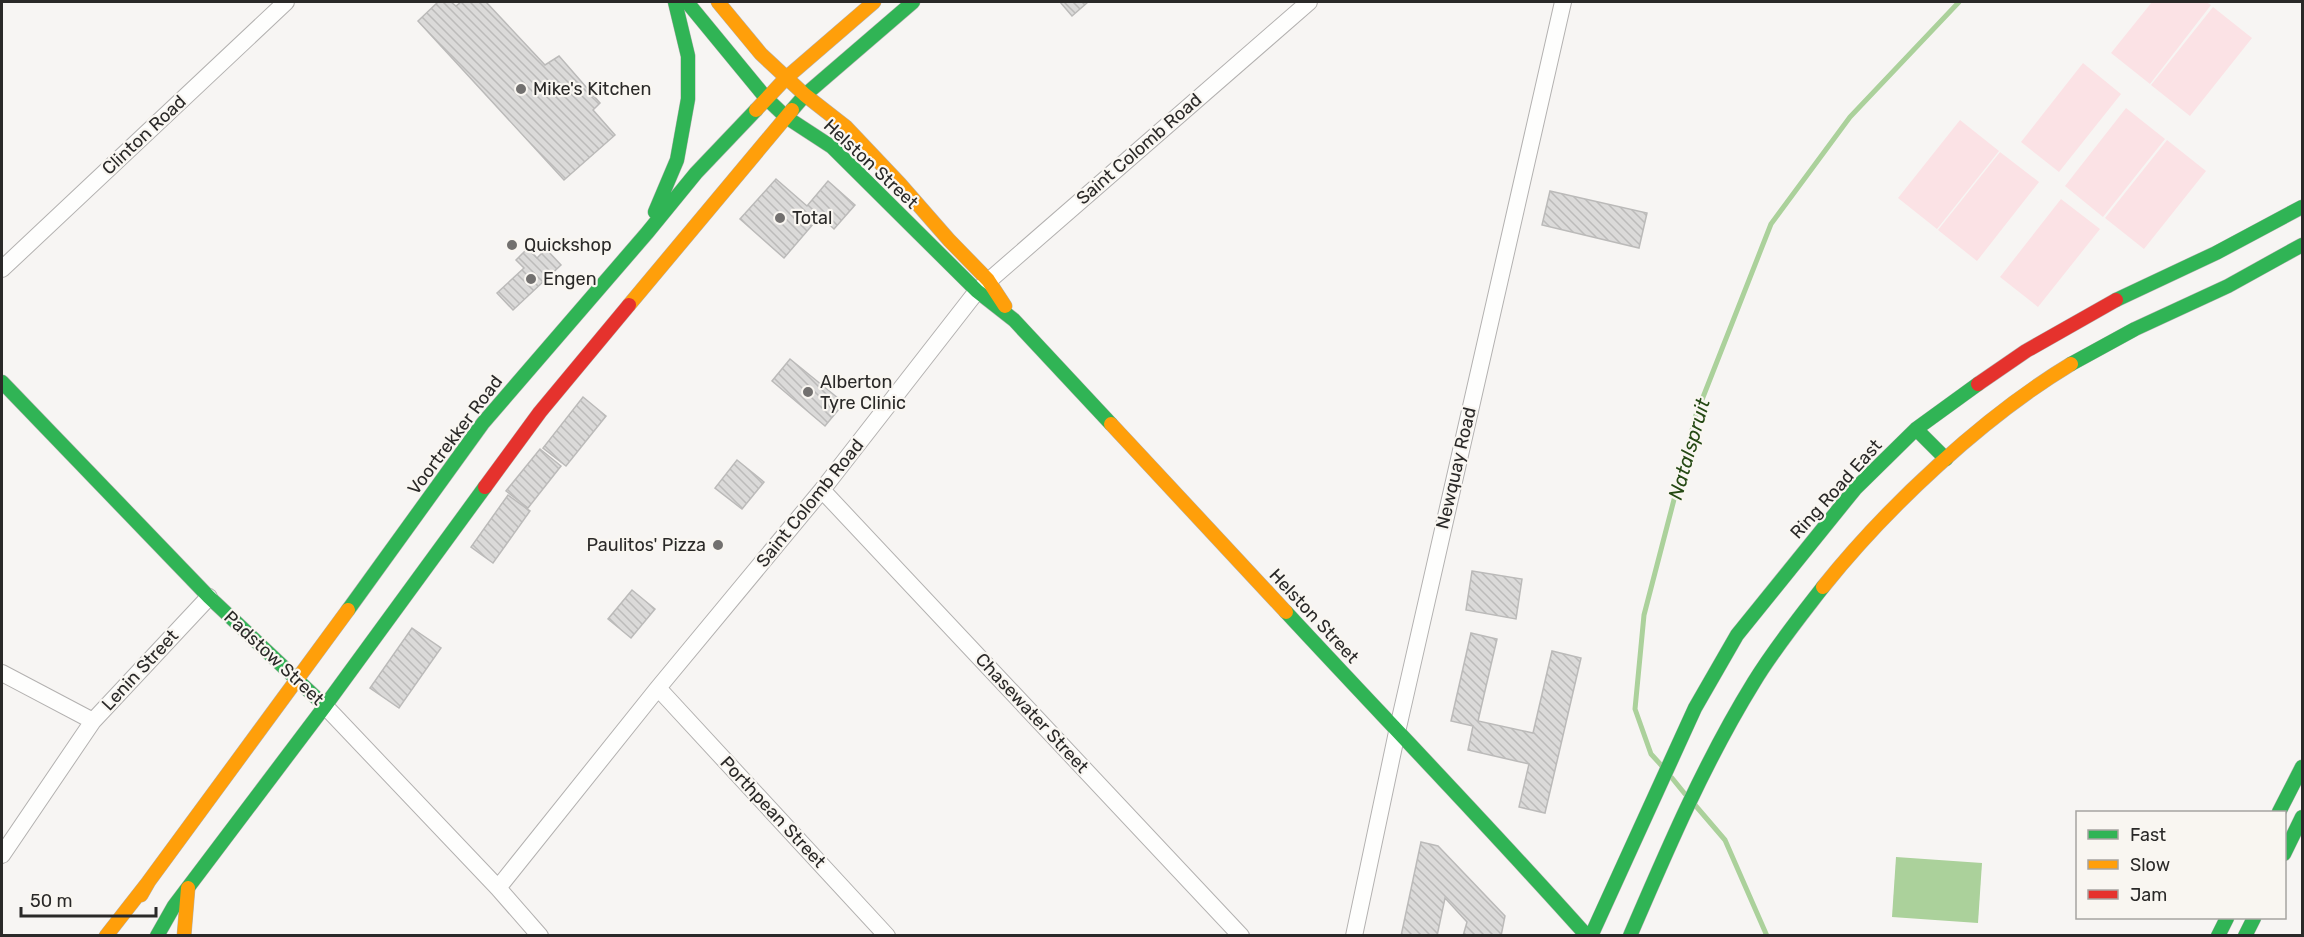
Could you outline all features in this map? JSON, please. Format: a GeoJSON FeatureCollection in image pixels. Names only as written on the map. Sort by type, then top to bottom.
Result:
{"type":"FeatureCollection","features":[{"type":"Feature","properties":{"kind":"main road"},"geometry":{"type":"LineString","coordinates":[[647,233],[677,160],[688,99],[688,56],[675,2]]}},
{"type":"Feature","properties":{"kind":"main road","name":"Helston Street"},"geometry":{"type":"LineString","coordinates":[[687,2],[766,98],[786,117],[832,147],[983,285]]}},
{"type":"Feature","properties":{"kind":"main road","name":"Helston Street"},"geometry":{"type":"LineString","coordinates":[[718,2],[751,44],[805,95],[846,128],[1014,320],[1589,936]]}},
{"type":"Feature","properties":{"kind":"main road","name":"Voortrekker Road"},"geometry":{"type":"LineString","coordinates":[[118,936],[149,881],[483,423],[696,173],[786,78],[874,2]]}},
{"type":"Feature","properties":{"kind":"main road"},"geometry":{"type":"LineString","coordinates":[[157,936],[174,906],[325,706],[540,411],[805,95],[913,2]]}},
{"type":"Feature","properties":{"kind":"main road","name":"Ring Road East"},"geometry":{"type":"LineString","coordinates":[[1589,936],[1695,708],[1737,635],[1855,489],[1916,429],[1938,411],[2026,351],[2102,307],[2216,253],[2302,207]]}},
{"type":"Feature","properties":{"kind":"main road"},"geometry":{"type":"LineString","coordinates":[[1630,936],[1725,731],[1768,661],[1818,594],[1880,521],[1946,459],[2047,380],[2118,337],[2231,284],[2302,245]]}},
{"type":"Feature","properties":{"kind":"main road","name":"Padstow Street"},"geometry":{"type":"LineString","coordinates":[[3,382],[209,597],[325,706]]}},
{"type":"Feature","properties":{"kind":"main road"},"geometry":{"type":"LineString","coordinates":[[1916,429],[1946,459]]}},
{"type":"Feature","properties":{"kind":"main road"},"geometry":{"type":"LineString","coordinates":[[2280,811],[2302,767]]}},
{"type":"Feature","properties":{"kind":"main road"},"geometry":{"type":"LineString","coordinates":[[2286,850],[2302,817]]}},
{"type":"Feature","properties":{"kind":"main road"},"geometry":{"type":"LineString","coordinates":[[106,936],[149,881]]}},
{"type":"Feature","properties":{"kind":"main road"},"geometry":{"type":"LineString","coordinates":[[184,936],[188,888]]}},
{"type":"Feature","properties":{"kind":"main road"},"geometry":{"type":"LineString","coordinates":[[2218,936],[2226,919]]}},
{"type":"Feature","properties":{"kind":"main road"},"geometry":{"type":"LineString","coordinates":[[2245,936],[2254,919]]}},
{"type":"Feature","properties":{"kind":"street","name":"Clinton Road"},"geometry":{"type":"LineString","coordinates":[[2,269],[286,2]]}},
{"type":"Feature","properties":{"kind":"street","name":"Saint Colomb Road"},"geometry":{"type":"LineString","coordinates":[[498,888],[658,688],[822,490],[983,285],[1309,2]]}},
{"type":"Feature","properties":{"kind":"street","name":"Newquay Road"},"geometry":{"type":"LineString","coordinates":[[1354,936],[1397,732],[1563,2]]}},
{"type":"Feature","properties":{"kind":"street","name":"Chasewater Street"},"geometry":{"type":"LineString","coordinates":[[822,490],[1241,936]]}},
{"type":"Feature","properties":{"kind":"street","name":"Lenin Street"},"geometry":{"type":"LineString","coordinates":[[2,673],[93,721],[209,597]]}},
{"type":"Feature","properties":{"kind":"street","name":"Porthpean Street"},"geometry":{"type":"LineString","coordinates":[[658,688],[887,936]]}},
{"type":"Feature","properties":{"kind":"street","name":"Padstow Street"},"geometry":{"type":"LineString","coordinates":[[325,706],[498,888],[540,936]]}},
{"type":"Feature","properties":{"kind":"street"},"geometry":{"type":"LineString","coordinates":[[2,855],[93,721]]}},
{"type":"Feature","properties":{"kind":"shaded area"},"geometry":{"type":"Polygon","coordinates":[[[2152,2],[2206,2],[2211,5],[2150,84],[2111,53],[2152,2]]]}},
{"type":"Feature","properties":{"kind":"shaded area"},"geometry":{"type":"Polygon","coordinates":[[[2213,7],[2252,38],[2190,116],[2151,85],[2213,7]]]}},
{"type":"Feature","properties":{"kind":"shaded area"},"geometry":{"type":"Polygon","coordinates":[[[2083,63],[2121,94],[2059,172],[2021,142],[2083,63]]]}},
{"type":"Feature","properties":{"kind":"shaded area"},"geometry":{"type":"Polygon","coordinates":[[[2126,108],[2165,139],[2103,217],[2065,186],[2126,108]]]}},
{"type":"Feature","properties":{"kind":"shaded area"},"geometry":{"type":"Polygon","coordinates":[[[1960,120],[1999,151],[1937,229],[1898,198],[1960,120]]]}},
{"type":"Feature","properties":{"kind":"shaded area"},"geometry":{"type":"Polygon","coordinates":[[[2167,140],[2206,171],[2144,249],[2105,218],[2167,140]]]}},
{"type":"Feature","properties":{"kind":"shaded area"},"geometry":{"type":"Polygon","coordinates":[[[2000,152],[2039,182],[1977,261],[1938,230],[2000,152]]]}},
{"type":"Feature","properties":{"kind":"shaded area"},"geometry":{"type":"Polygon","coordinates":[[[2061,199],[2100,229],[2038,307],[2000,277],[2061,199]]]}},
{"type":"Feature","properties":{"kind":"shaded area"},"geometry":{"type":"Polygon","coordinates":[[[1896,857],[1982,863],[1978,923],[1892,917],[1896,857]]]}},
{"type":"Feature","properties":{"kind":"building"},"geometry":{"type":"Polygon","coordinates":[[[438,2],[451,2],[456,6],[461,2],[486,2],[545,65],[559,56],[600,103],[593,110],[615,135],[564,180],[418,21],[438,2]]]}},
{"type":"Feature","properties":{"kind":"building"},"geometry":{"type":"Polygon","coordinates":[[[1060,2],[1088,2],[1072,16],[1060,2]]]}},
{"type":"Feature","properties":{"kind":"building","name":"Total"},"geometry":{"type":"Polygon","coordinates":[[[776,179],[807,206],[828,181],[855,205],[834,229],[820,216],[784,258],[740,219],[776,179]]]}},
{"type":"Feature","properties":{"kind":"building"},"geometry":{"type":"Polygon","coordinates":[[[1550,191],[1647,213],[1639,248],[1542,225],[1550,191]]]}},
{"type":"Feature","properties":{"kind":"building"},"geometry":{"type":"Polygon","coordinates":[[[528,248],[537,258],[546,249],[561,265],[513,310],[497,293],[524,268],[516,260],[528,248]]]}},
{"type":"Feature","properties":{"kind":"building","name":"Alberton Tyre Clinic"},"geometry":{"type":"Polygon","coordinates":[[[790,359],[844,403],[825,426],[772,381],[790,359]]]}},
{"type":"Feature","properties":{"kind":"building"},"geometry":{"type":"Polygon","coordinates":[[[583,397],[606,416],[566,466],[543,448],[583,397]]]}},
{"type":"Feature","properties":{"kind":"building"},"geometry":{"type":"Polygon","coordinates":[[[540,449],[561,466],[528,508],[506,491],[540,449]]]}},
{"type":"Feature","properties":{"kind":"building"},"geometry":{"type":"Polygon","coordinates":[[[737,460],[764,482],[742,509],[715,488],[737,460]]]}},
{"type":"Feature","properties":{"kind":"building"},"geometry":{"type":"Polygon","coordinates":[[[508,495],[530,511],[493,563],[471,547],[508,495]]]}},
{"type":"Feature","properties":{"kind":"building"},"geometry":{"type":"Polygon","coordinates":[[[1472,571],[1522,579],[1516,619],[1466,610],[1472,571]]]}},
{"type":"Feature","properties":{"kind":"building"},"geometry":{"type":"Polygon","coordinates":[[[632,590],[655,609],[631,638],[608,619],[632,590]]]}},
{"type":"Feature","properties":{"kind":"building"},"geometry":{"type":"Polygon","coordinates":[[[412,628],[441,648],[399,708],[370,688],[412,628]]]}},
{"type":"Feature","properties":{"kind":"building"},"geometry":{"type":"Polygon","coordinates":[[[1471,633],[1497,639],[1478,721],[1533,733],[1552,651],[1581,658],[1545,813],[1519,807],[1529,764],[1468,750],[1473,726],[1451,721],[1471,633]]]}},
{"type":"Feature","properties":{"kind":"building"},"geometry":{"type":"Polygon","coordinates":[[[1421,842],[1438,846],[1505,916],[1501,936],[1463,936],[1467,922],[1445,898],[1437,936],[1401,936],[1421,842]]]}},
{"type":"Feature","properties":{"kind":"waterway","name":"Natalspruit"},"geometry":{"type":"LineString","coordinates":[[1662,766],[1651,754],[1635,709],[1644,615],[1696,415],[1771,224],[1850,117],[1959,2]]}},
{"type":"Feature","properties":{"kind":"waterway","name":"Natalspruit"},"geometry":{"type":"LineString","coordinates":[[1672,778],[1685,794]]}},
{"type":"Feature","properties":{"kind":"waterway","name":"Natalspruit"},"geometry":{"type":"LineString","coordinates":[[1695,805],[1725,840],[1767,936]]}},
{"type":"Feature","properties":{"kind":"traffic: fast"},"geometry":{"type":"LineString","coordinates":[[655,212],[677,160],[688,99],[688,56],[675,2]]}},
{"type":"Feature","properties":{"kind":"traffic: fast"},"geometry":{"type":"LineString","coordinates":[[687,2],[766,98],[786,117],[832,147],[977,291],[1014,320],[1111,424]]}},
{"type":"Feature","properties":{"kind":"traffic: fast"},"geometry":{"type":"LineString","coordinates":[[792,110],[805,95],[913,2]]}},
{"type":"Feature","properties":{"kind":"traffic: fast"},"geometry":{"type":"LineString","coordinates":[[348,610],[483,423],[696,173],[756,110]]}},
{"type":"Feature","properties":{"kind":"traffic: fast"},"geometry":{"type":"LineString","coordinates":[[2116,300],[2216,253],[2302,207]]}},
{"type":"Feature","properties":{"kind":"traffic: fast"},"geometry":{"type":"LineString","coordinates":[[2071,364],[2135,329],[2228,286],[2302,245]]}},
{"type":"Feature","properties":{"kind":"traffic: fast"},"geometry":{"type":"LineString","coordinates":[[2,382],[209,597],[325,706]]}},
{"type":"Feature","properties":{"kind":"traffic: fast"},"geometry":{"type":"LineString","coordinates":[[1591,936],[1695,708],[1737,635],[1855,489],[1916,429],[1978,384]]}},
{"type":"Feature","properties":{"kind":"traffic: fast"},"geometry":{"type":"LineString","coordinates":[[1916,429],[1946,459]]}},
{"type":"Feature","properties":{"kind":"traffic: fast"},"geometry":{"type":"LineString","coordinates":[[157,936],[174,906],[325,706],[485,487]]}},
{"type":"Feature","properties":{"kind":"traffic: fast"},"geometry":{"type":"LineString","coordinates":[[1630,936],[1687,807],[1736,713],[1770,658],[1823,587]]}},
{"type":"Feature","properties":{"kind":"traffic: fast"},"geometry":{"type":"LineString","coordinates":[[1286,612],[1587,936]]}},
{"type":"Feature","properties":{"kind":"traffic: fast"},"geometry":{"type":"LineString","coordinates":[[2280,811],[2302,767]]}},
{"type":"Feature","properties":{"kind":"traffic: fast"},"geometry":{"type":"LineString","coordinates":[[2286,850],[2302,817]]}},
{"type":"Feature","properties":{"kind":"traffic: fast"},"geometry":{"type":"LineString","coordinates":[[2218,936],[2226,919]]}},
{"type":"Feature","properties":{"kind":"traffic: fast"},"geometry":{"type":"LineString","coordinates":[[2245,936],[2254,919]]}},
{"type":"Feature","properties":{"kind":"traffic: slow"},"geometry":{"type":"LineString","coordinates":[[718,2],[761,54],[805,95],[846,127],[900,184],[988,280],[1005,306]]}},
{"type":"Feature","properties":{"kind":"traffic: slow"},"geometry":{"type":"LineString","coordinates":[[756,110],[786,78],[874,2]]}},
{"type":"Feature","properties":{"kind":"traffic: slow"},"geometry":{"type":"LineString","coordinates":[[629,305],[792,110]]}},
{"type":"Feature","properties":{"kind":"traffic: slow"},"geometry":{"type":"LineString","coordinates":[[1823,587],[1876,526],[1938,465],[2004,410],[2071,364]]}},
{"type":"Feature","properties":{"kind":"traffic: slow"},"geometry":{"type":"LineString","coordinates":[[1111,424],[1286,612]]}},
{"type":"Feature","properties":{"kind":"traffic: slow"},"geometry":{"type":"LineString","coordinates":[[141,895],[348,610]]}},
{"type":"Feature","properties":{"kind":"traffic: slow"},"geometry":{"type":"LineString","coordinates":[[106,936],[149,881]]}},
{"type":"Feature","properties":{"kind":"traffic: slow"},"geometry":{"type":"LineString","coordinates":[[184,936],[188,888]]}},
{"type":"Feature","properties":{"kind":"traffic: jam"},"geometry":{"type":"LineString","coordinates":[[1978,384],[2026,351],[2116,300]]}},
{"type":"Feature","properties":{"kind":"traffic: jam"},"geometry":{"type":"LineString","coordinates":[[485,487],[540,412],[629,305]]}},
{"type":"Feature","properties":{"kind":"place","name":"Mike's Kitchen"},"geometry":{"type":"Point","coordinates":[521,89]}},
{"type":"Feature","properties":{"kind":"place","name":"Total"},"geometry":{"type":"Point","coordinates":[780,218]}},
{"type":"Feature","properties":{"kind":"place","name":"Quickshop"},"geometry":{"type":"Point","coordinates":[512,245]}},
{"type":"Feature","properties":{"kind":"place","name":"Engen"},"geometry":{"type":"Point","coordinates":[531,279]}},
{"type":"Feature","properties":{"kind":"place","name":"Alberton Tyre Clinic"},"geometry":{"type":"Point","coordinates":[808,392]}},
{"type":"Feature","properties":{"kind":"place","name":"Paulitos' Pizza"},"geometry":{"type":"Point","coordinates":[718,545]}}]}
